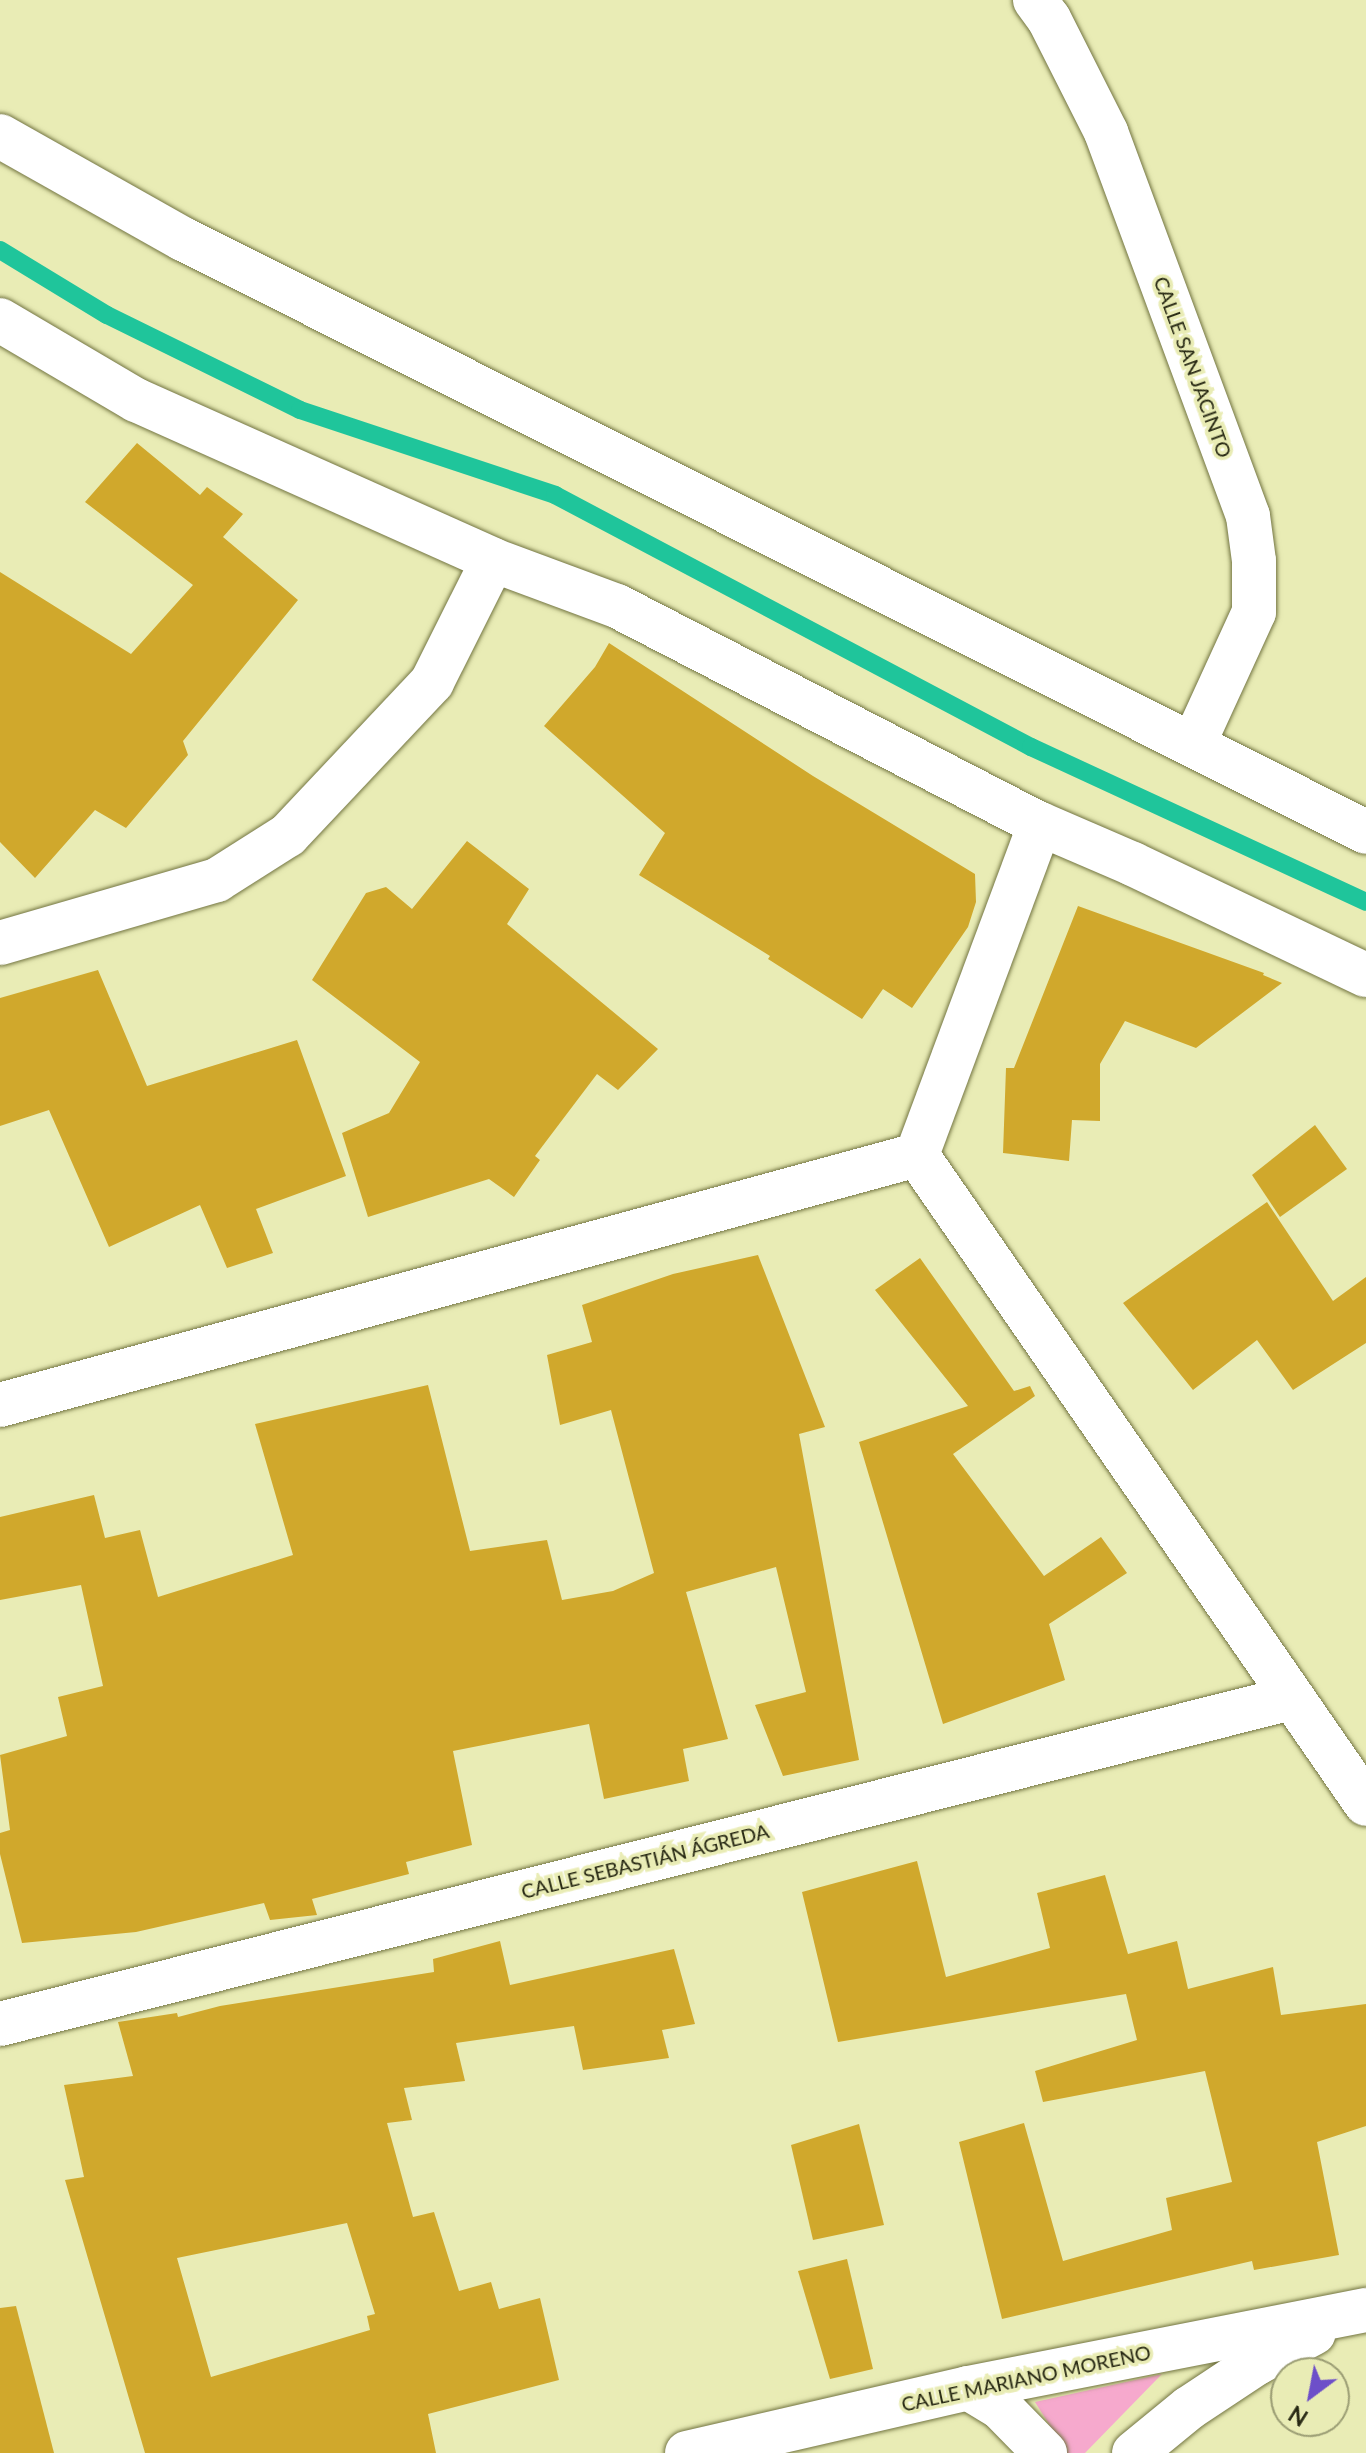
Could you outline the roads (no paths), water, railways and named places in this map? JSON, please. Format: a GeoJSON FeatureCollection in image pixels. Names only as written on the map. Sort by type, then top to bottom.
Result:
{"type":"FeatureCollection","features":[{"type":"Feature","properties":{"kind":"street","name":"CALLE SAN JACINTO"},"geometry":{"type":"LineString","coordinates":[[1035,0],[1049,19],[1106,132],[1248,516],[1254,561],[1254,612],[1193,745]]}},
{"type":"Feature","properties":{"kind":"street"},"geometry":{"type":"LineString","coordinates":[[0,136],[183,239],[1366,832]]}},
{"type":"Feature","properties":{"kind":"street"},"geometry":{"type":"LineString","coordinates":[[0,320],[136,400],[493,560],[617,606],[1040,824],[1133,864],[1366,975]]}},
{"type":"Feature","properties":{"kind":"street"},"geometry":{"type":"LineString","coordinates":[[0,943],[217,880],[288,835],[432,682],[493,560]]}},
{"type":"Feature","properties":{"kind":"street"},"geometry":{"type":"LineString","coordinates":[[917,1155],[1040,824]]}},
{"type":"Feature","properties":{"kind":"street"},"geometry":{"type":"LineString","coordinates":[[0,1405],[917,1155]]}},
{"type":"Feature","properties":{"kind":"street"},"geometry":{"type":"LineString","coordinates":[[917,1155],[1366,1804]]}},
{"type":"Feature","properties":{"kind":"street","name":"CALLE SEBASTIÁN ÁGREDA"},"geometry":{"type":"LineString","coordinates":[[0,2024],[1291,1698]]}},
{"type":"Feature","properties":{"kind":"street"},"geometry":{"type":"LineString","coordinates":[[1134,2453],[1189,2408],[1257,2363],[1362,2310]]}},
{"type":"Feature","properties":{"kind":"street","name":"CALLE MARIANO MORENO"},"geometry":{"type":"LineString","coordinates":[[687,2453],[968,2388],[1362,2310]]}},
{"type":"Feature","properties":{"kind":"street"},"geometry":{"type":"LineString","coordinates":[[968,2388],[1001,2408],[1045,2453]]}},
{"type":"Feature","properties":{"kind":"waterway"},"geometry":{"type":"LineString","coordinates":[[0,250],[107,315],[300,410],[555,495],[1031,747],[1366,902]]}}]}
